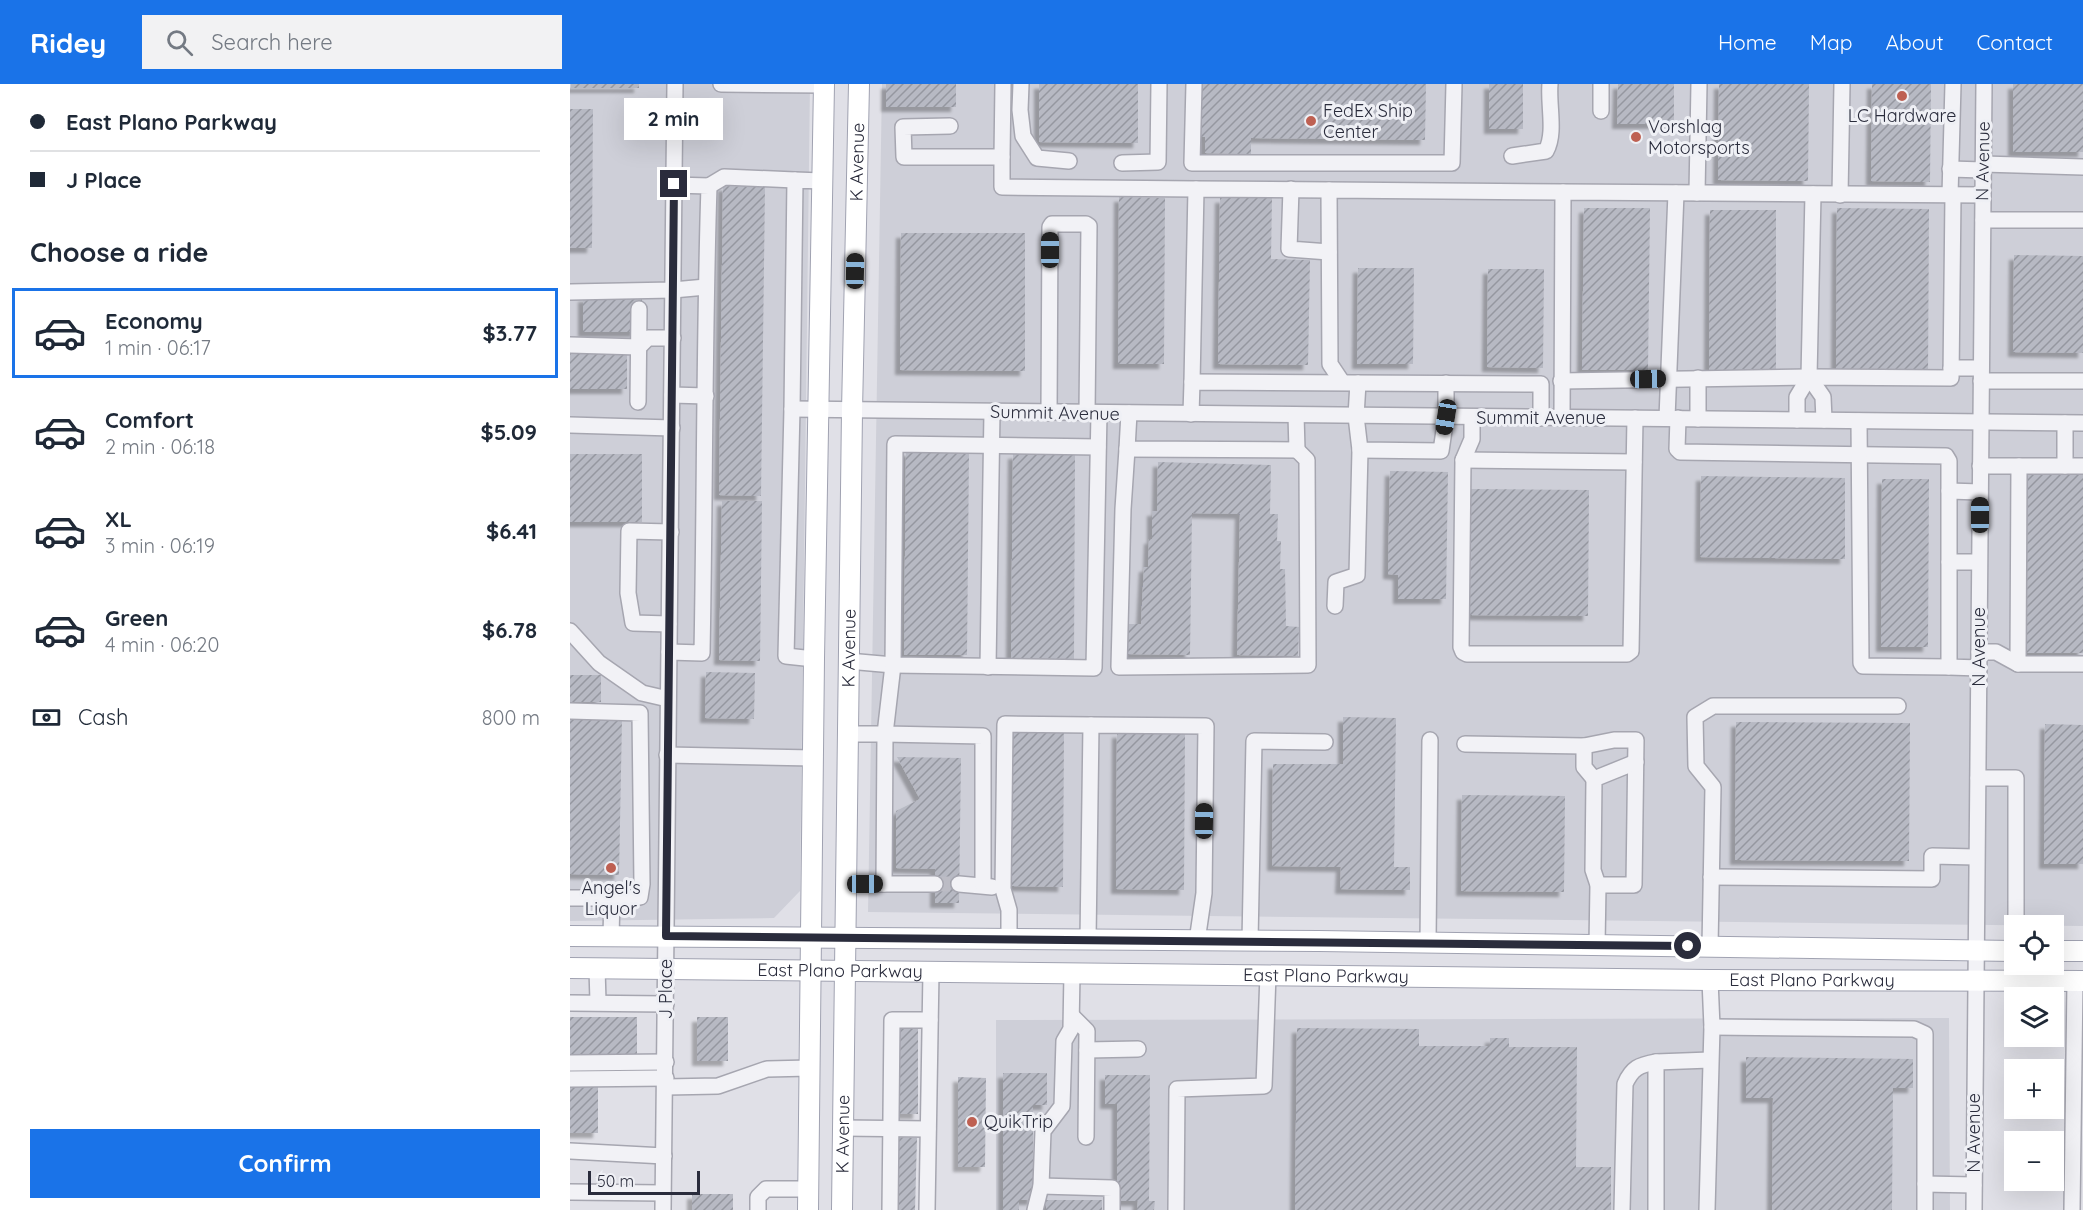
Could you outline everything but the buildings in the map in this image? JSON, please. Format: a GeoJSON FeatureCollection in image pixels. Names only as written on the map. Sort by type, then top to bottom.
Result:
{"type":"FeatureCollection","features":[{"type":"Feature","properties":{"kind":"main road","name":"K Avenue"},"geometry":{"type":"LineString","coordinates":[[842,1210],[848,661],[859,84]]}},
{"type":"Feature","properties":{"kind":"main road","name":"K Avenue"},"geometry":{"type":"LineString","coordinates":[[808,1210],[814,659],[824,85]]}},
{"type":"Feature","properties":{"kind":"main road"},"geometry":{"type":"LineString","coordinates":[[814,659],[848,661]]}},
{"type":"Feature","properties":{"kind":"main road","name":"East Plano Parkway"},"geometry":{"type":"LineString","coordinates":[[570,936],[1250,941],[2004,951]]}},
{"type":"Feature","properties":{"kind":"main road"},"geometry":{"type":"LineString","coordinates":[[1072,974],[1088,940]]}},
{"type":"Feature","properties":{"kind":"main road"},"geometry":{"type":"LineString","coordinates":[[1250,941],[1268,974]]}},
{"type":"Feature","properties":{"kind":"main road"},"geometry":{"type":"LineString","coordinates":[[1427,977],[1428,943]]}},
{"type":"Feature","properties":{"kind":"main road"},"geometry":{"type":"LineString","coordinates":[[1710,946],[1710,980]]}},
{"type":"Feature","properties":{"kind":"main road"},"geometry":{"type":"LineString","coordinates":[[2064,951],[2083,951]]}},
{"type":"Feature","properties":{"kind":"main road","name":"East Plano Parkway"},"geometry":{"type":"LineString","coordinates":[[570,968],[1710,980],[2079,981]]}},
{"type":"Feature","properties":{"kind":"street","name":"J Place"},"geometry":{"type":"LineString","coordinates":[[663,1210],[675,84]]}},
{"type":"Feature","properties":{"kind":"street"},"geometry":{"type":"LineString","coordinates":[[721,84],[824,85]]}},
{"type":"Feature","properties":{"kind":"street"},"geometry":{"type":"LineString","coordinates":[[1003,84],[1002,187],[1983,195]]}},
{"type":"Feature","properties":{"kind":"street"},"geometry":{"type":"LineString","coordinates":[[1021,84],[1020,110],[1023,135],[1037,158],[1069,161]]}},
{"type":"Feature","properties":{"kind":"street"},"geometry":{"type":"LineString","coordinates":[[1122,163],[1158,162],[1159,84]]}},
{"type":"Feature","properties":{"kind":"street"},"geometry":{"type":"LineString","coordinates":[[1194,84],[1192,163],[1452,163],[1454,84]]}},
{"type":"Feature","properties":{"kind":"street"},"geometry":{"type":"LineString","coordinates":[[1512,156],[1546,151],[1551,141],[1548,101],[1550,84]]}},
{"type":"Feature","properties":{"kind":"street"},"geometry":{"type":"LineString","coordinates":[[1601,84],[1601,111]]}},
{"type":"Feature","properties":{"kind":"street"},"geometry":{"type":"LineString","coordinates":[[1697,193],[1700,84]]}},
{"type":"Feature","properties":{"kind":"street"},"geometry":{"type":"LineString","coordinates":[[1840,195],[1842,84]]}},
{"type":"Feature","properties":{"kind":"street"},"geometry":{"type":"LineString","coordinates":[[1561,381],[1670,378],[1951,378],[1952,195],[1950,169],[1953,84]]}},
{"type":"Feature","properties":{"kind":"street","name":"N Avenue"},"geometry":{"type":"LineString","coordinates":[[1974,1210],[1984,84]]}},
{"type":"Feature","properties":{"kind":"street"},"geometry":{"type":"LineString","coordinates":[[951,126],[903,127],[904,157],[1002,157]]}},
{"type":"Feature","properties":{"kind":"street"},"geometry":{"type":"LineString","coordinates":[[1950,169],[2083,167]]}},
{"type":"Feature","properties":{"kind":"street"},"geometry":{"type":"LineString","coordinates":[[674,184],[709,186],[724,177],[822,181]]}},
{"type":"Feature","properties":{"kind":"street"},"geometry":{"type":"LineString","coordinates":[[795,180],[786,656],[814,659]]}},
{"type":"Feature","properties":{"kind":"street"},"geometry":{"type":"LineString","coordinates":[[669,652],[702,653],[709,186]]}},
{"type":"Feature","properties":{"kind":"street"},"geometry":{"type":"LineString","coordinates":[[1191,414],[1196,189]]}},
{"type":"Feature","properties":{"kind":"street"},"geometry":{"type":"LineString","coordinates":[[1291,189],[1289,249],[1329,252]]}},
{"type":"Feature","properties":{"kind":"street"},"geometry":{"type":"LineString","coordinates":[[1329,189],[1330,364],[1342,382]]}},
{"type":"Feature","properties":{"kind":"street"},"geometry":{"type":"LineString","coordinates":[[1562,418],[1563,192]]}},
{"type":"Feature","properties":{"kind":"street"},"geometry":{"type":"LineString","coordinates":[[1676,192],[1670,378],[1672,418],[1677,449],[1680,452],[1946,456],[1949,460],[1949,667]]}},
{"type":"Feature","properties":{"kind":"street"},"geometry":{"type":"LineString","coordinates":[[1797,420],[1797,397],[1809,377],[1813,194]]}},
{"type":"Feature","properties":{"kind":"street"},"geometry":{"type":"LineString","coordinates":[[1983,220],[2083,220]]}},
{"type":"Feature","properties":{"kind":"street"},"geometry":{"type":"LineString","coordinates":[[848,661],[893,665],[1094,668],[1098,447],[1093,413],[1089,226],[1086,224],[1052,224],[1050,227],[1049,413]]}},
{"type":"Feature","properties":{"kind":"street"},"geometry":{"type":"LineString","coordinates":[[570,292],[639,299],[673,290],[706,287]]}},
{"type":"Feature","properties":{"kind":"street"},"geometry":{"type":"LineString","coordinates":[[639,299],[639,402]]}},
{"type":"Feature","properties":{"kind":"street"},"geometry":{"type":"LineString","coordinates":[[570,345],[639,346],[648,338],[673,338]]}},
{"type":"Feature","properties":{"kind":"street"},"geometry":{"type":"LineString","coordinates":[[1951,368],[1981,374],[2083,381]]}},
{"type":"Feature","properties":{"kind":"street"},"geometry":{"type":"LineString","coordinates":[[1809,377],[1823,397],[1824,420]]}},
{"type":"Feature","properties":{"kind":"street"},"geometry":{"type":"LineString","coordinates":[[1698,378],[1698,419]]}},
{"type":"Feature","properties":{"kind":"street"},"geometry":{"type":"LineString","coordinates":[[1192,382],[1541,384],[1541,418]]}},
{"type":"Feature","properties":{"kind":"street"},"geometry":{"type":"LineString","coordinates":[[1335,606],[1336,582],[1357,574],[1360,450],[1356,416],[1358,383]]}},
{"type":"Feature","properties":{"kind":"street"},"geometry":{"type":"LineString","coordinates":[[1360,450],[1440,451],[1446,417],[1446,383]]}},
{"type":"Feature","properties":{"kind":"street"},"geometry":{"type":"LineString","coordinates":[[672,395],[706,396]]}},
{"type":"Feature","properties":{"kind":"street","name":"Summit Avenue"},"geometry":{"type":"LineString","coordinates":[[792,409],[2083,423]]}},
{"type":"Feature","properties":{"kind":"street"},"geometry":{"type":"LineString","coordinates":[[988,667],[992,412]]}},
{"type":"Feature","properties":{"kind":"street"},"geometry":{"type":"LineString","coordinates":[[1129,414],[1123,509],[1119,667],[1308,665],[1307,460],[1297,450],[1296,415]]}},
{"type":"Feature","properties":{"kind":"street"},"geometry":{"type":"LineString","coordinates":[[1472,417],[1472,439],[1463,460],[1461,647],[1467,654],[1627,654],[1631,651],[1635,418]]}},
{"type":"Feature","properties":{"kind":"street"},"geometry":{"type":"LineString","coordinates":[[1859,421],[1860,663],[1863,666],[1979,668]]}},
{"type":"Feature","properties":{"kind":"street"},"geometry":{"type":"LineString","coordinates":[[2065,423],[2065,466]]}},
{"type":"Feature","properties":{"kind":"street"},"geometry":{"type":"LineString","coordinates":[[570,425],[672,428]]}},
{"type":"Feature","properties":{"kind":"street"},"geometry":{"type":"LineString","coordinates":[[884,884],[885,734],[893,665],[895,444],[1098,447]]}},
{"type":"Feature","properties":{"kind":"street"},"geometry":{"type":"LineString","coordinates":[[1127,449],[1297,450]]}},
{"type":"Feature","properties":{"kind":"street"},"geometry":{"type":"LineString","coordinates":[[1463,460],[1634,462]]}},
{"type":"Feature","properties":{"kind":"street"},"geometry":{"type":"LineString","coordinates":[[1980,466],[2083,466]]}},
{"type":"Feature","properties":{"kind":"street"},"geometry":{"type":"LineString","coordinates":[[2018,664],[2019,466]]}},
{"type":"Feature","properties":{"kind":"street"},"geometry":{"type":"LineString","coordinates":[[1949,491],[1980,492]]}},
{"type":"Feature","properties":{"kind":"street"},"geometry":{"type":"LineString","coordinates":[[789,504],[818,505]]}},
{"type":"Feature","properties":{"kind":"street"},"geometry":{"type":"LineString","coordinates":[[669,624],[633,622],[628,593],[629,531],[671,532]]}},
{"type":"Feature","properties":{"kind":"street"},"geometry":{"type":"LineString","coordinates":[[1949,562],[1979,562]]}},
{"type":"Feature","properties":{"kind":"street"},"geometry":{"type":"LineString","coordinates":[[570,631],[599,663],[642,693],[668,699]]}},
{"type":"Feature","properties":{"kind":"street"},"geometry":{"type":"LineString","coordinates":[[1979,652],[1996,652],[2018,664],[2083,664]]}},
{"type":"Feature","properties":{"kind":"street"},"geometry":{"type":"LineString","coordinates":[[1710,946],[1713,787],[1696,766],[1695,717],[1713,706],[1898,706]]}},
{"type":"Feature","properties":{"kind":"street"},"geometry":{"type":"LineString","coordinates":[[570,711],[640,713],[642,884],[640,897],[570,898]]}},
{"type":"Feature","properties":{"kind":"street"},"geometry":{"type":"LineString","coordinates":[[1009,939],[1009,910],[1003,889],[1005,724],[1091,724],[1206,726],[1204,893],[1197,941]]}},
{"type":"Feature","properties":{"kind":"street"},"geometry":{"type":"LineString","coordinates":[[1088,940],[1091,724]]}},
{"type":"Feature","properties":{"kind":"street"},"geometry":{"type":"LineString","coordinates":[[640,732],[668,732]]}},
{"type":"Feature","properties":{"kind":"street"},"geometry":{"type":"LineString","coordinates":[[847,734],[983,736],[983,885]]}},
{"type":"Feature","properties":{"kind":"street"},"geometry":{"type":"LineString","coordinates":[[1428,943],[1430,740]]}},
{"type":"Feature","properties":{"kind":"street"},"geometry":{"type":"LineString","coordinates":[[1465,744],[1584,746],[1614,740],[1636,740],[1634,885],[1598,885]]}},
{"type":"Feature","properties":{"kind":"street"},"geometry":{"type":"LineString","coordinates":[[1250,941],[1254,741],[1324,742]]}},
{"type":"Feature","properties":{"kind":"street"},"geometry":{"type":"LineString","coordinates":[[1584,746],[1584,767],[1594,779],[1593,870],[1598,885],[1597,945]]}},
{"type":"Feature","properties":{"kind":"street"},"geometry":{"type":"LineString","coordinates":[[667,755],[813,758]]}},
{"type":"Feature","properties":{"kind":"street"},"geometry":{"type":"LineString","coordinates":[[1594,779],[1635,762]]}},
{"type":"Feature","properties":{"kind":"street"},"geometry":{"type":"LineString","coordinates":[[1978,778],[2016,778],[2016,915]]}},
{"type":"Feature","properties":{"kind":"street"},"geometry":{"type":"LineString","coordinates":[[1711,877],[1932,879],[1932,856],[1976,857]]}},
{"type":"Feature","properties":{"kind":"street"},"geometry":{"type":"LineString","coordinates":[[642,884],[666,885]]}},
{"type":"Feature","properties":{"kind":"street"},"geometry":{"type":"LineString","coordinates":[[845,884],[935,884]]}},
{"type":"Feature","properties":{"kind":"street"},"geometry":{"type":"LineString","coordinates":[[959,884],[1003,889]]}},
{"type":"Feature","properties":{"kind":"street"},"geometry":{"type":"LineString","coordinates":[[611,936],[612,898]]}},
{"type":"Feature","properties":{"kind":"street"},"geometry":{"type":"LineString","coordinates":[[597,968],[598,1002]]}},
{"type":"Feature","properties":{"kind":"street"},"geometry":{"type":"LineString","coordinates":[[927,1210],[931,972]]}},
{"type":"Feature","properties":{"kind":"street"},"geometry":{"type":"LineString","coordinates":[[1035,1210],[1041,1186],[1043,1131],[1062,1106],[1064,1041],[1071,1029],[1072,1016],[1072,974]]}},
{"type":"Feature","properties":{"kind":"street"},"geometry":{"type":"LineString","coordinates":[[1176,1210],[1177,1089],[1264,1086],[1268,974]]}},
{"type":"Feature","properties":{"kind":"street"},"geometry":{"type":"LineString","coordinates":[[1707,1210],[1712,1027],[1710,980]]}},
{"type":"Feature","properties":{"kind":"street"},"geometry":{"type":"LineString","coordinates":[[2072,1210],[2079,981]]}},
{"type":"Feature","properties":{"kind":"street"},"geometry":{"type":"LineString","coordinates":[[570,1003],[666,1004]]}},
{"type":"Feature","properties":{"kind":"street"},"geometry":{"type":"LineString","coordinates":[[1072,1016],[1087,1031],[1086,1137]]}},
{"type":"Feature","properties":{"kind":"street"},"geometry":{"type":"LineString","coordinates":[[890,1210],[892,1020],[930,1020]]}},
{"type":"Feature","properties":{"kind":"street"},"geometry":{"type":"LineString","coordinates":[[1712,1027],[1914,1029],[1925,1034],[1925,1210]]}},
{"type":"Feature","properties":{"kind":"street"},"geometry":{"type":"LineString","coordinates":[[1087,1050],[1138,1049]]}},
{"type":"Feature","properties":{"kind":"street"},"geometry":{"type":"LineString","coordinates":[[1622,1210],[1625,1084],[1629,1074],[1637,1066],[1656,1062],[1710,1060]]}},
{"type":"Feature","properties":{"kind":"street"},"geometry":{"type":"LineString","coordinates":[[570,1064],[666,1062]]}},
{"type":"Feature","properties":{"kind":"street"},"geometry":{"type":"LineString","coordinates":[[1656,1062],[1656,1210]]}},
{"type":"Feature","properties":{"kind":"street"},"geometry":{"type":"LineString","coordinates":[[570,1079],[718,1086],[767,1069],[810,1068]]}},
{"type":"Feature","properties":{"kind":"street"},"geometry":{"type":"LineString","coordinates":[[843,1128],[928,1130]]}},
{"type":"Feature","properties":{"kind":"street"},"geometry":{"type":"LineString","coordinates":[[570,1151],[664,1156]]}},
{"type":"Feature","properties":{"kind":"street"},"geometry":{"type":"LineString","coordinates":[[1925,1184],[1974,1185]]}},
{"type":"Feature","properties":{"kind":"street"},"geometry":{"type":"LineString","coordinates":[[1041,1186],[1112,1188],[1112,1210]]}},
{"type":"Feature","properties":{"kind":"street"},"geometry":{"type":"LineString","coordinates":[[758,1210],[758,1197],[766,1190],[808,1189]]}},
{"type":"Feature","properties":{"kind":"street"},"geometry":{"type":"LineString","coordinates":[[570,1192],[663,1193]]}},
{"type":"Feature","properties":{"kind":"shaded area"},"geometry":{"type":"Polygon","coordinates":[[[570,84],[810,84],[800,891],[774,918],[570,921],[570,84]]]}},
{"type":"Feature","properties":{"kind":"shaded area"},"geometry":{"type":"Polygon","coordinates":[[[882,84],[2083,84],[2083,926],[2064,926],[2064,915],[2004,915],[2004,925],[868,912],[882,84]]]}},
{"type":"Feature","properties":{"kind":"shaded area"},"geometry":{"type":"Polygon","coordinates":[[[1949,1018],[1950,1210],[996,1210],[996,1020],[1949,1018]]]}},
{"type":"Feature","properties":{"kind":"tunnel"},"geometry":{"type":"LineString","coordinates":[[935,884],[959,884]]}},
{"type":"Feature","properties":{"kind":"place","name":"LC Hardware"},"geometry":{"type":"Point","coordinates":[1902,96]}},
{"type":"Feature","properties":{"kind":"place","name":"FedEx Ship Center"},"geometry":{"type":"Point","coordinates":[1311,121]}},
{"type":"Feature","properties":{"kind":"place","name":"Vorshlag Motorsports"},"geometry":{"type":"Point","coordinates":[1636,137]}},
{"type":"Feature","properties":{"kind":"place","name":"Angel's Liquor"},"geometry":{"type":"Point","coordinates":[611,868]}},
{"type":"Feature","properties":{"kind":"place","name":"QuikTrip"},"geometry":{"type":"Point","coordinates":[972,1122]}},
{"type":"Feature","properties":{"kind":"route"},"geometry":{"type":"LineString","coordinates":[[674,184],[666,936],[1688,946]]}}]}
